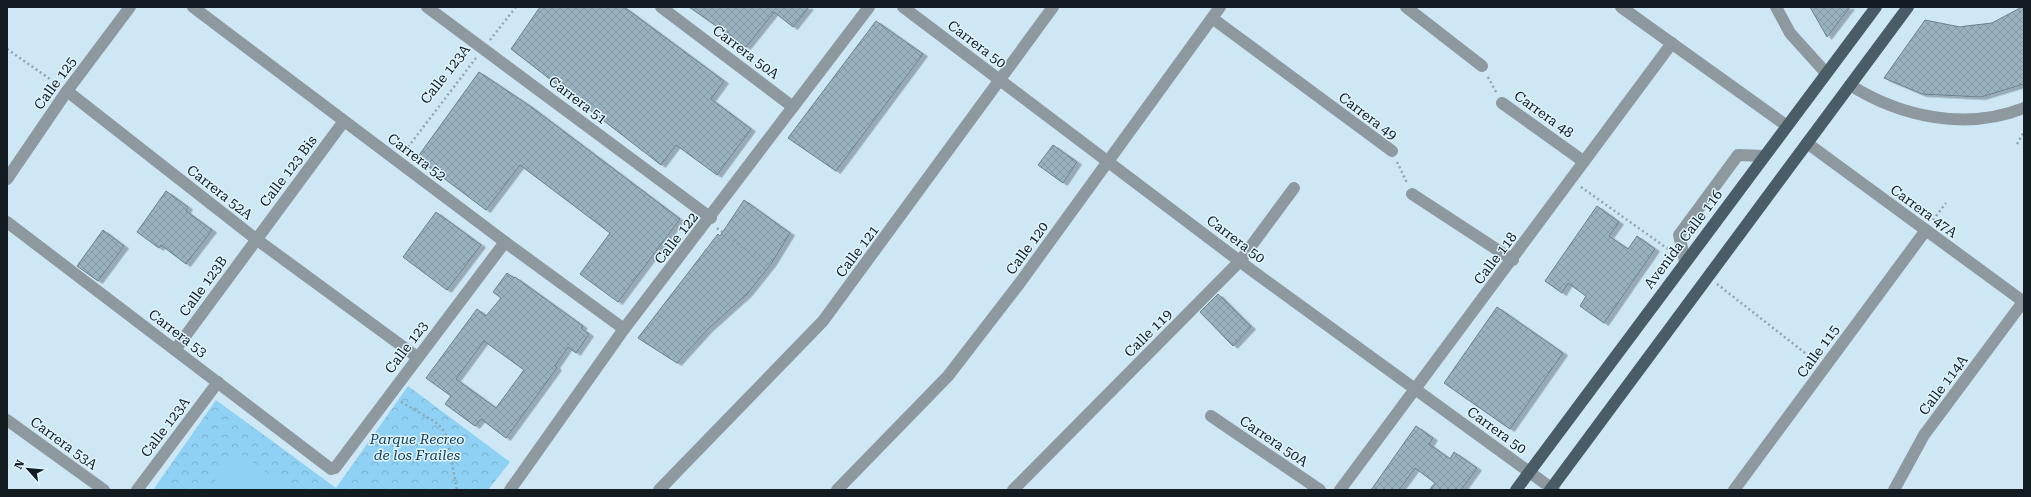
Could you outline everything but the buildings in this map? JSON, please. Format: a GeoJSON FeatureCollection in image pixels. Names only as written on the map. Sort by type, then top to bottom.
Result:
{"type":"FeatureCollection","features":[{"type":"Feature","properties":{"kind":"main road","name":"Avenida Calle 116"},"geometry":{"type":"LineString","coordinates":[[1516,490],[1685,261],[1876,7]]}},
{"type":"Feature","properties":{"kind":"main road"},"geometry":{"type":"LineString","coordinates":[[1552,489],[1908,7]]}},
{"type":"Feature","properties":{"kind":"street","name":"Calle 125"},"geometry":{"type":"LineString","coordinates":[[7,179],[67,91],[130,7]]}},
{"type":"Feature","properties":{"kind":"street","name":"Carrera 52"},"geometry":{"type":"LineString","coordinates":[[193,7],[505,242],[624,329]]}},
{"type":"Feature","properties":{"kind":"street","name":"Carrera 51"},"geometry":{"type":"LineString","coordinates":[[427,7],[709,220]]}},
{"type":"Feature","properties":{"kind":"street","name":"Carrera 50A"},"geometry":{"type":"LineString","coordinates":[[662,7],[793,107]]}},
{"type":"Feature","properties":{"kind":"street","name":"Calle 122"},"geometry":{"type":"LineString","coordinates":[[510,490],[624,329],[709,220],[869,7]]}},
{"type":"Feature","properties":{"kind":"street","name":"Carrera 50"},"geometry":{"type":"LineString","coordinates":[[903,7],[1240,262],[1552,489]]}},
{"type":"Feature","properties":{"kind":"street","name":"Calle 121"},"geometry":{"type":"LineString","coordinates":[[659,490],[823,322],[891,231],[1053,7]]}},
{"type":"Feature","properties":{"kind":"street","name":"Calle 120"},"geometry":{"type":"LineString","coordinates":[[837,490],[948,376],[1019,284],[1109,162],[1220,7]]}},
{"type":"Feature","properties":{"kind":"street"},"geometry":{"type":"LineString","coordinates":[[1406,7],[1482,66]]}},
{"type":"Feature","properties":{"kind":"street"},"geometry":{"type":"LineString","coordinates":[[1621,7],[1787,126]]}},
{"type":"Feature","properties":{"kind":"street"},"geometry":{"type":"LineString","coordinates":[[1776,7],[1790,33],[1826,73]]}},
{"type":"Feature","properties":{"kind":"street","name":"Carrera 49"},"geometry":{"type":"LineString","coordinates":[[1212,18],[1392,151]]}},
{"type":"Feature","properties":{"kind":"street","name":"Calle 118"},"geometry":{"type":"LineString","coordinates":[[1340,490],[1513,260],[1584,161],[1672,43]]}},
{"type":"Feature","properties":{"kind":"street"},"geometry":{"type":"LineString","coordinates":[[1850,85],[1883,103],[1927,117],[1974,119],[1997,116],[2024,108]]}},
{"type":"Feature","properties":{"kind":"street","name":"Carrera 52A"},"geometry":{"type":"LineString","coordinates":[[67,91],[256,239],[417,358]]}},
{"type":"Feature","properties":{"kind":"street","name":"Carrera 48"},"geometry":{"type":"LineString","coordinates":[[1502,103],[1584,161]]}},
{"type":"Feature","properties":{"kind":"street","name":"Calle 123 Bis"},"geometry":{"type":"LineString","coordinates":[[256,239],[344,121]]}},
{"type":"Feature","properties":{"kind":"street","name":"Carrera 47A"},"geometry":{"type":"LineString","coordinates":[[1807,144],[2024,302]]}},
{"type":"Feature","properties":{"kind":"street"},"geometry":{"type":"LineString","coordinates":[[1685,261],[1679,235],[1738,156],[1764,156]]}},
{"type":"Feature","properties":{"kind":"street","name":"Calle 119"},"geometry":{"type":"LineString","coordinates":[[1013,490],[1240,262],[1294,188]]}},
{"type":"Feature","properties":{"kind":"street"},"geometry":{"type":"LineString","coordinates":[[1412,194],[1513,260]]}},
{"type":"Feature","properties":{"kind":"street","name":"Carrera 53"},"geometry":{"type":"LineString","coordinates":[[7,222],[331,469]]}},
{"type":"Feature","properties":{"kind":"street","name":"Calle 115"},"geometry":{"type":"LineString","coordinates":[[1734,490],[1926,230]]}},
{"type":"Feature","properties":{"kind":"street","name":"Calle 123B"},"geometry":{"type":"LineString","coordinates":[[175,350],[256,239]]}},
{"type":"Feature","properties":{"kind":"street","name":"Calle 123"},"geometry":{"type":"LineString","coordinates":[[331,469],[335,468],[505,242]]}},
{"type":"Feature","properties":{"kind":"street","name":"Calle 114A"},"geometry":{"type":"LineString","coordinates":[[1894,490],[1924,435],[2024,302]]}},
{"type":"Feature","properties":{"kind":"street","name":"Calle 123A"},"geometry":{"type":"LineString","coordinates":[[137,490],[218,382]]}},
{"type":"Feature","properties":{"kind":"street","name":"Carrera 50A"},"geometry":{"type":"LineString","coordinates":[[1211,416],[1320,490]]}},
{"type":"Feature","properties":{"kind":"street","name":"Carrera 53A"},"geometry":{"type":"LineString","coordinates":[[8,423],[104,490]]}},
{"type":"Feature","properties":{"kind":"path","name":"Calle 123A"},"geometry":{"type":"LineString","coordinates":[[398,160],[516,7]]}},
{"type":"Feature","properties":{"kind":"path"},"geometry":{"type":"LineString","coordinates":[[7,49],[67,91]]}},
{"type":"Feature","properties":{"kind":"path","name":"Carrera 48"},"geometry":{"type":"LineString","coordinates":[[1482,66],[1502,103]]}},
{"type":"Feature","properties":{"kind":"path"},"geometry":{"type":"LineString","coordinates":[[2018,144],[2024,132]]}},
{"type":"Feature","properties":{"kind":"path","name":"Carrera 49"},"geometry":{"type":"LineString","coordinates":[[1392,151],[1412,194]]}},
{"type":"Feature","properties":{"kind":"path"},"geometry":{"type":"LineString","coordinates":[[1571,180],[1685,261]]}},
{"type":"Feature","properties":{"kind":"path"},"geometry":{"type":"LineString","coordinates":[[1926,230],[1946,203]]}},
{"type":"Feature","properties":{"kind":"path"},"geometry":{"type":"LineString","coordinates":[[709,220],[766,265]]}},
{"type":"Feature","properties":{"kind":"path"},"geometry":{"type":"LineString","coordinates":[[1708,277],[1824,368]]}},
{"type":"Feature","properties":{"kind":"path"},"geometry":{"type":"LineString","coordinates":[[389,395],[442,428],[447,437],[457,490]]}},
{"type":"Feature","properties":{"kind":"green space","name":"Parque Recreo de los Frailes"},"geometry":{"type":"Polygon","coordinates":[[[408,386],[510,462],[488,490],[153,490],[216,400],[336,488],[408,386]]]}},
{"type":"Feature","properties":{"kind":"green space"},"geometry":{"type":"Polygon","coordinates":[[[236,451],[287,487],[285,490],[221,490],[213,484],[236,451]]]}}]}
